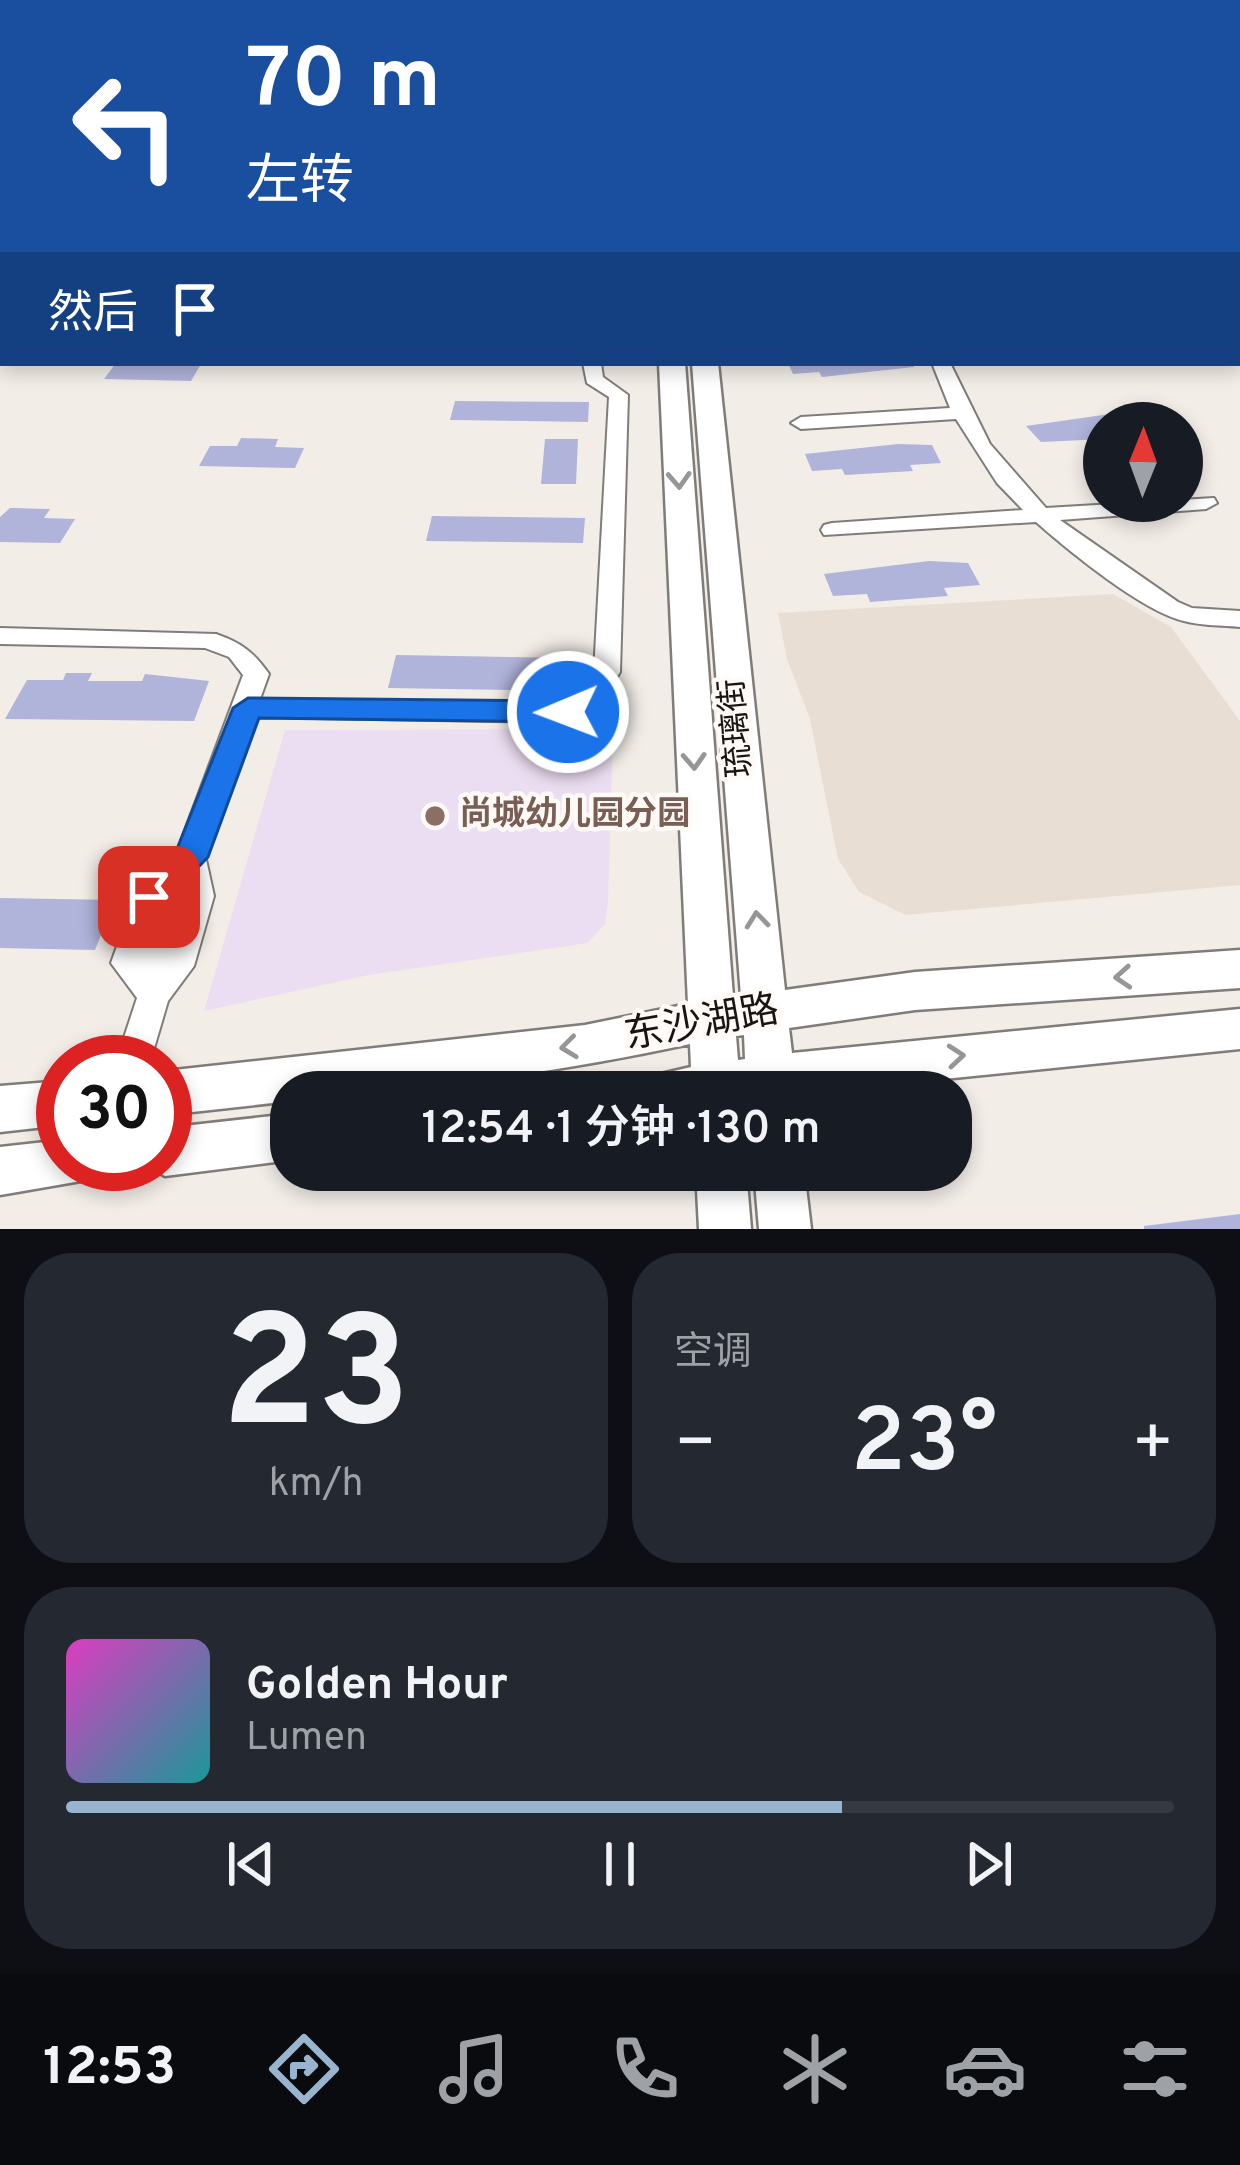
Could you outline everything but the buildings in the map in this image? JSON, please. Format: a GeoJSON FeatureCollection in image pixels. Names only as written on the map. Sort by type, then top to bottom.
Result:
{"type":"FeatureCollection","features":[{"type":"Feature","properties":{"kind":"main road","name":"琉璃街"},"geometry":{"type":"LineString","coordinates":[[672,366],[709,1020],[702,1071]]}},
{"type":"Feature","properties":{"kind":"main road","name":"琉璃街"},"geometry":{"type":"LineString","coordinates":[[705,366],[770,1071]]}},
{"type":"Feature","properties":{"kind":"main road","name":"东沙湖路"},"geometry":{"type":"LineString","coordinates":[[192,1090],[585,1046],[709,1020],[915,991],[1240,969]]}},
{"type":"Feature","properties":{"kind":"main road","name":"东沙湖路"},"geometry":{"type":"LineString","coordinates":[[888,1071],[1240,1029]]}},
{"type":"Feature","properties":{"kind":"main road"},"geometry":{"type":"LineString","coordinates":[[0,1109],[36,1106]]}},
{"type":"Feature","properties":{"kind":"main road"},"geometry":{"type":"LineString","coordinates":[[192,1149],[270,1140]]}},
{"type":"Feature","properties":{"kind":"main road"},"geometry":{"type":"LineString","coordinates":[[0,1171],[36,1167]]}},
{"type":"Feature","properties":{"kind":"main road"},"geometry":{"type":"LineString","coordinates":[[722,1191],[724,1229]]}},
{"type":"Feature","properties":{"kind":"main road"},"geometry":{"type":"LineString","coordinates":[[781,1191],[784,1229]]}},
{"type":"Feature","properties":{"kind":"street"},"geometry":{"type":"LineString","coordinates":[[248,708],[553,713],[590,701],[607,672],[619,395],[590,374],[591,366]]}},
{"type":"Feature","properties":{"kind":"street"},"geometry":{"type":"LineString","coordinates":[[942,366],[960,413],[1036,514],[1071,544],[1188,615],[1240,619]]}},
{"type":"Feature","properties":{"kind":"street"},"geometry":{"type":"LineString","coordinates":[[801,423],[960,413]]}},
{"type":"Feature","properties":{"kind":"street"},"geometry":{"type":"LineString","coordinates":[[832,530],[1206,503]]}},
{"type":"Feature","properties":{"kind":"street"},"geometry":{"type":"LineString","coordinates":[[0,636],[227,644],[250,661],[256,674],[248,708],[191,857],[149,897],[127,963],[154,995]]}},
{"type":"Feature","properties":{"kind":"street"},"geometry":{"type":"LineString","coordinates":[[141,1035],[154,995],[178,966],[199,896],[191,857]]}},
{"type":"Feature","properties":{"kind":"shaded area"},"geometry":{"type":"Polygon","coordinates":[[[1113,594],[1171,627],[1240,721],[1240,885],[905,915],[859,892],[838,859],[810,719],[787,659],[778,613],[1113,594]]]}},
{"type":"Feature","properties":{"kind":"shaded area","name":"尚城幼儿园分园"},"geometry":{"type":"Polygon","coordinates":[[[613,729],[608,903],[605,924],[588,943],[369,975],[204,1011],[285,730],[613,729]]]}},
{"type":"Feature","properties":{"kind":"place","name":"尚城幼儿园分园"},"geometry":{"type":"Point","coordinates":[435,816]}},
{"type":"Feature","properties":{"kind":"route"},"geometry":{"type":"LineString","coordinates":[[149,897],[191,857],[248,708],[568,712]]}}]}
